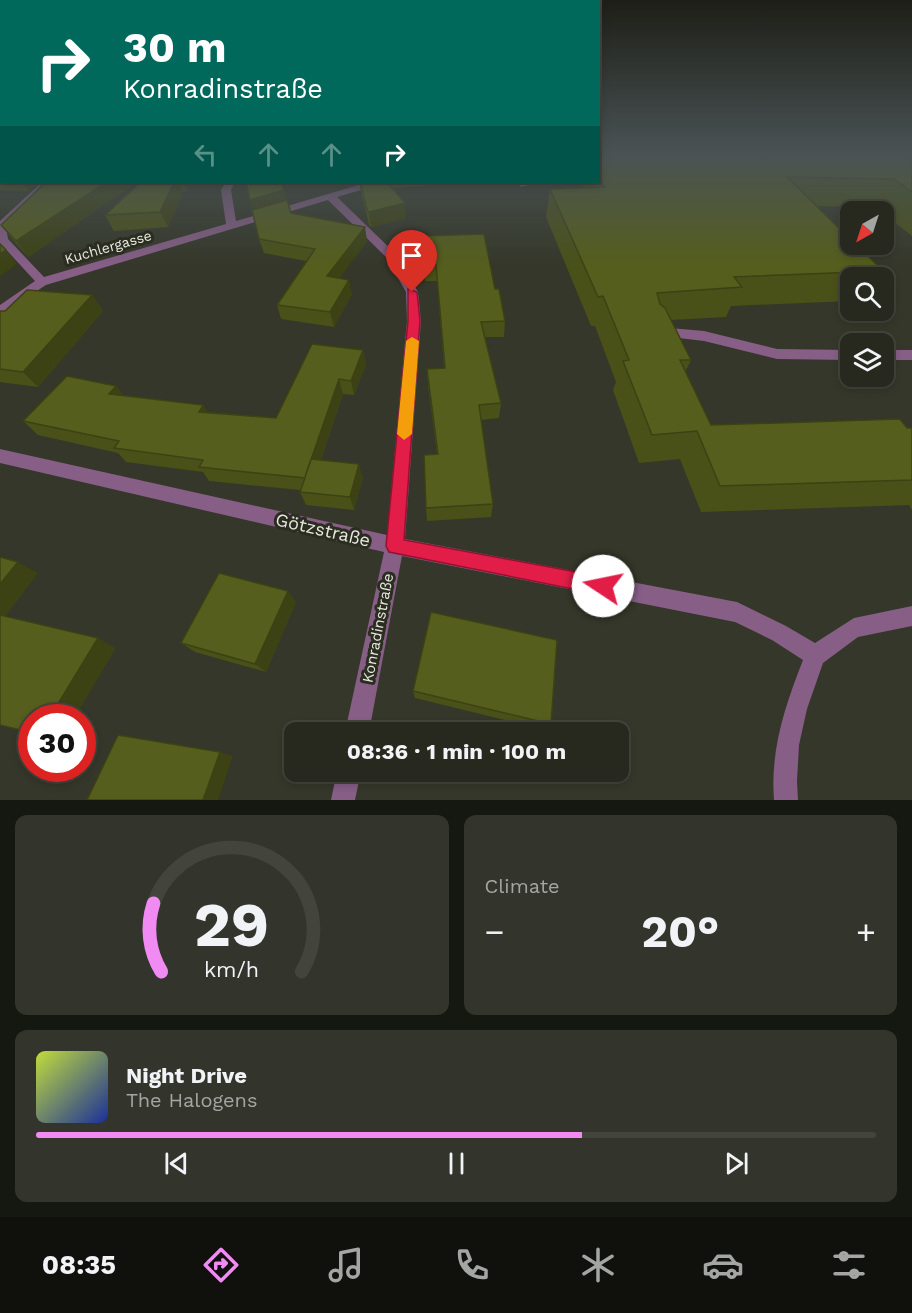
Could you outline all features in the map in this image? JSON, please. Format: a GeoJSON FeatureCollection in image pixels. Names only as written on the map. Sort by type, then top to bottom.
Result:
{"type":"FeatureCollection","features":[{"type":"Feature","properties":{"kind":"street"},"geometry":{"type":"LineString","coordinates":[[37,191],[1,226],[3,240],[42,282]]}},
{"type":"Feature","properties":{"kind":"street"},"geometry":{"type":"LineString","coordinates":[[226,191],[231,225]]}},
{"type":"Feature","properties":{"kind":"street","name":"Kuchlergasse"},"geometry":{"type":"LineString","coordinates":[[0,311],[42,282],[346,191]]}},
{"type":"Feature","properties":{"kind":"street","name":"Konradinstraße"},"geometry":{"type":"LineString","coordinates":[[330,196],[391,255],[412,292],[414,321],[395,546],[359,722]]}},
{"type":"Feature","properties":{"kind":"street"},"geometry":{"type":"LineString","coordinates":[[657,332],[712,337],[777,354],[840,355]]}},
{"type":"Feature","properties":{"kind":"street"},"geometry":{"type":"LineString","coordinates":[[894,355],[912,355]]}},
{"type":"Feature","properties":{"kind":"street","name":"Götzstraße"},"geometry":{"type":"LineString","coordinates":[[0,456],[395,546],[737,612],[779,633],[815,656]]}},
{"type":"Feature","properties":{"kind":"street"},"geometry":{"type":"LineString","coordinates":[[786,800],[783,775],[794,711],[815,656],[854,628],[912,615]]}},
{"type":"Feature","properties":{"kind":"street"},"geometry":{"type":"LineString","coordinates":[[343,800],[347,782]]}},
{"type":"Feature","properties":{"kind":"building"},"geometry":{"type":"Polygon","coordinates":[[[36,191],[93,191],[16,241],[1,225],[36,191]]]}},
{"type":"Feature","properties":{"kind":"building"},"geometry":{"type":"Polygon","coordinates":[[[131,191],[170,191],[160,212],[105,215],[131,191]]]}},
{"type":"Feature","properties":{"kind":"building"},"geometry":{"type":"Polygon","coordinates":[[[248,191],[279,191],[250,200],[248,191]]]}},
{"type":"Feature","properties":{"kind":"building"},"geometry":{"type":"Polygon","coordinates":[[[362,191],[395,191],[405,203],[369,212],[362,191]]]}},
{"type":"Feature","properties":{"kind":"building"},"geometry":{"type":"Polygon","coordinates":[[[551,191],[802,191],[840,229],[840,255],[867,255],[879,267],[840,267],[840,273],[734,277],[742,287],[657,293],[660,304],[665,308],[691,360],[680,360],[711,425],[900,419],[907,428],[912,428],[912,480],[720,486],[697,431],[652,435],[623,361],[629,360],[603,296],[598,297],[551,191]]]}},
{"type":"Feature","properties":{"kind":"building"},"geometry":{"type":"Polygon","coordinates":[[[287,200],[291,213],[365,227],[327,276],[349,280],[330,312],[277,305],[315,249],[259,239],[252,210],[287,200]]]}},
{"type":"Feature","properties":{"kind":"building"},"geometry":{"type":"Polygon","coordinates":[[[484,234],[495,289],[499,289],[505,321],[481,322],[501,403],[479,405],[493,504],[426,508],[424,455],[438,454],[427,369],[445,368],[436,265],[424,265],[422,236],[484,234]]]}},
{"type":"Feature","properties":{"kind":"building"},"geometry":{"type":"Polygon","coordinates":[[[0,244],[6,250],[0,254],[0,244]]]}},
{"type":"Feature","properties":{"kind":"building"},"geometry":{"type":"Polygon","coordinates":[[[27,290],[92,295],[23,372],[0,369],[0,311],[5,311],[27,290]]]}},
{"type":"Feature","properties":{"kind":"building"},"geometry":{"type":"Polygon","coordinates":[[[312,344],[363,350],[351,381],[339,379],[311,459],[359,464],[350,497],[300,492],[305,478],[199,467],[203,460],[114,448],[119,441],[23,421],[67,376],[116,386],[109,394],[203,405],[199,412],[276,418],[312,344]]]}},
{"type":"Feature","properties":{"kind":"building"},"geometry":{"type":"Polygon","coordinates":[[[0,557],[18,562],[0,584],[0,557]]]}},
{"type":"Feature","properties":{"kind":"building"},"geometry":{"type":"Polygon","coordinates":[[[219,573],[288,591],[255,664],[181,643],[219,573]]]}},
{"type":"Feature","properties":{"kind":"building"},"geometry":{"type":"Polygon","coordinates":[[[431,612],[557,640],[551,722],[543,722],[413,691],[431,612]]]}},
{"type":"Feature","properties":{"kind":"building"},"geometry":{"type":"Polygon","coordinates":[[[0,615],[98,638],[58,704],[18,704],[18,730],[0,725],[0,615]]]}},
{"type":"Feature","properties":{"kind":"building"},"geometry":{"type":"Polygon","coordinates":[[[118,735],[220,752],[203,800],[87,800],[118,735]]]}},
{"type":"Feature","properties":{"kind":"slow traffic"},"geometry":{"type":"LineString","coordinates":[[404,434],[412,341]]}},
{"type":"Feature","properties":{"kind":"route"},"geometry":{"type":"LineString","coordinates":[[412,292],[414,321],[395,546],[603,586]]}}]}
